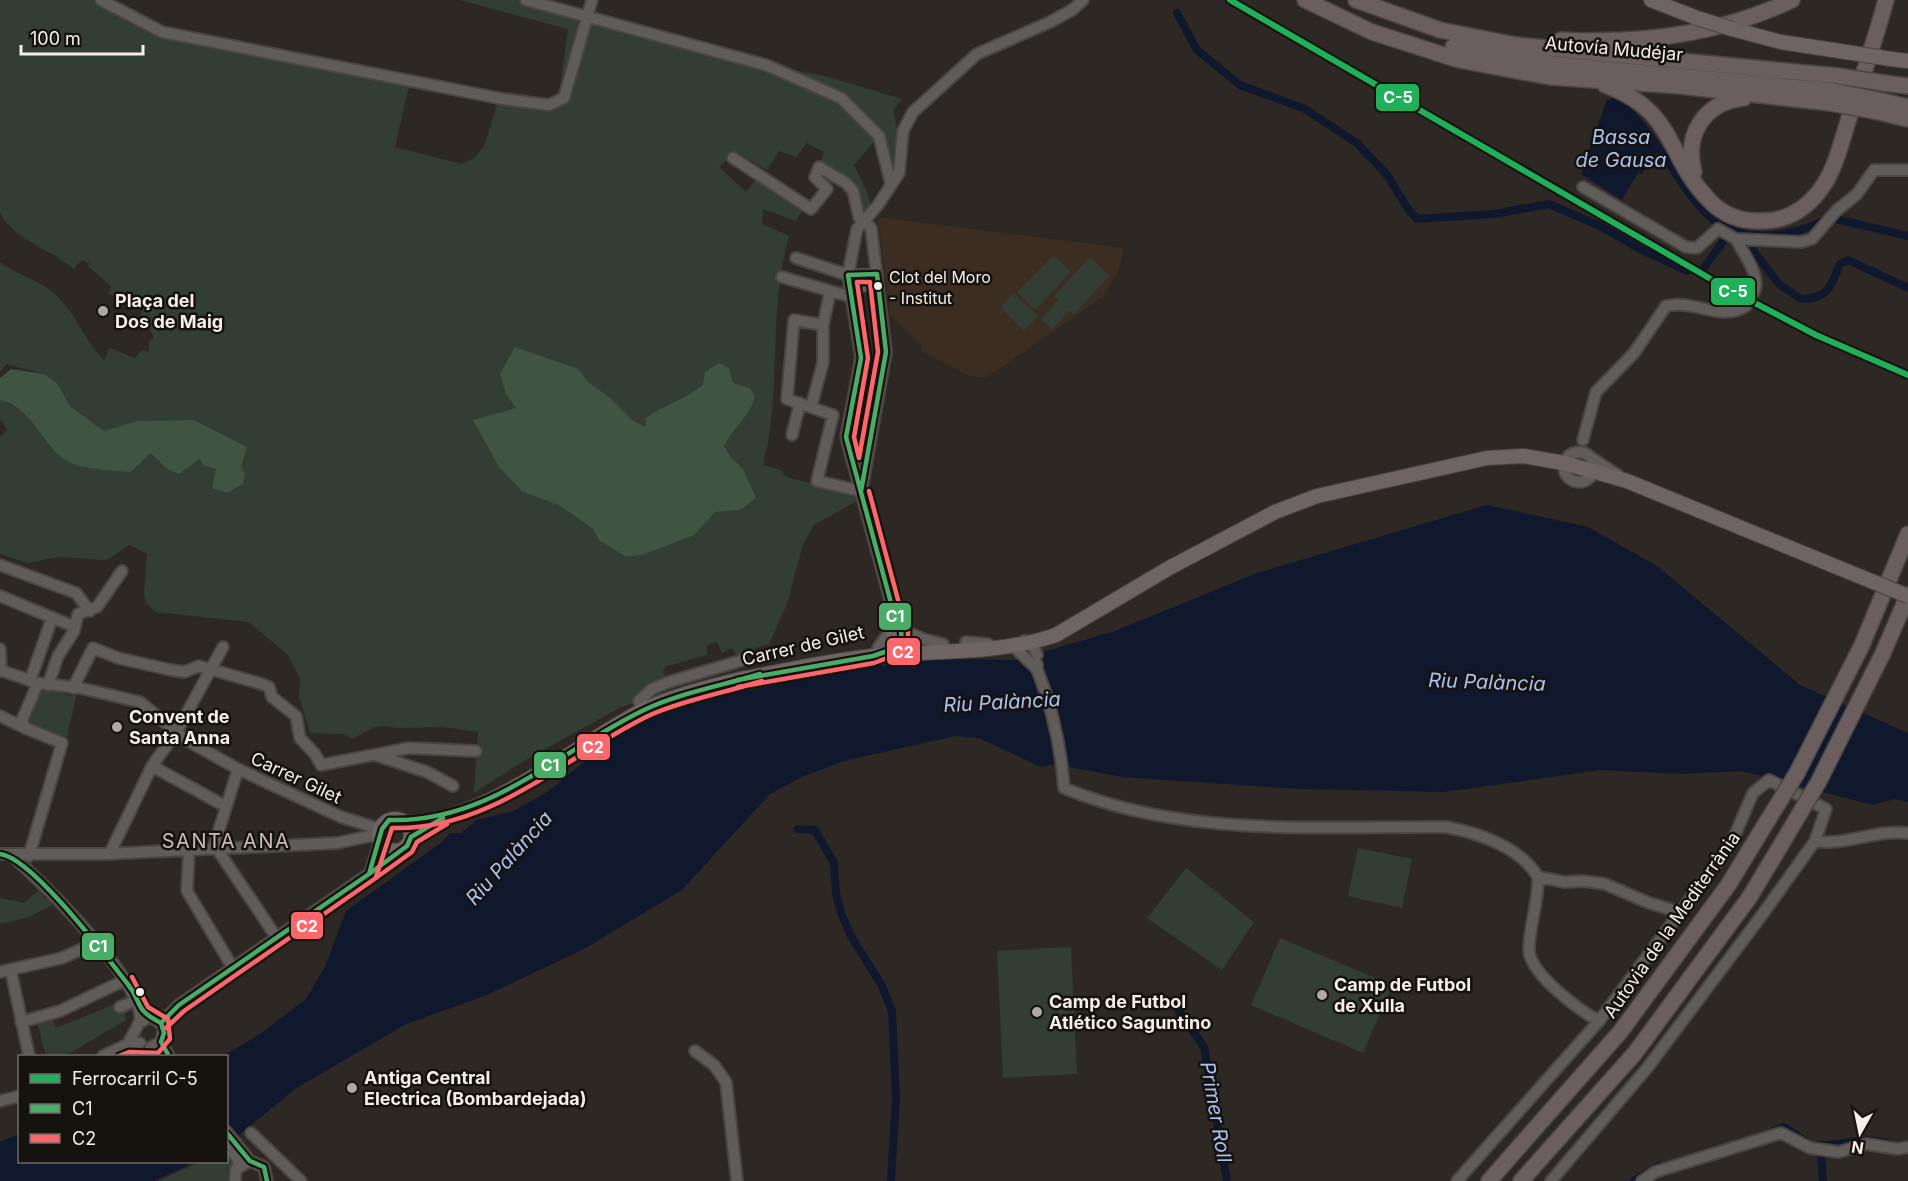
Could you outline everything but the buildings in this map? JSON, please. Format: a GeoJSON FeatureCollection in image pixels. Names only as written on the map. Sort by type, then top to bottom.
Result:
{"type":"FeatureCollection","features":[{"type":"Feature","properties":{"kind":"highway"},"geometry":{"type":"LineString","coordinates":[[1305,0],[1372,32],[1459,60],[1550,77],[1834,90]]}},
{"type":"Feature","properties":{"kind":"highway","name":"Autovía Mudéjar"},"geometry":{"type":"LineString","coordinates":[[1324,0],[1374,23],[1462,50],[1552,64],[1834,90],[1884,83],[1908,86]]}},
{"type":"Feature","properties":{"kind":"highway","name":"Autovía Mudéjar"},"geometry":{"type":"LineString","coordinates":[[1356,0],[1421,24],[1508,44],[1834,90],[1876,106],[1908,107]]}},
{"type":"Feature","properties":{"kind":"highway"},"geometry":{"type":"LineString","coordinates":[[1373,0],[1421,16],[1481,31],[1534,38],[1594,41],[1690,32],[1756,15],[1792,0]]}},
{"type":"Feature","properties":{"kind":"highway"},"geometry":{"type":"LineString","coordinates":[[1591,80],[1633,98],[1655,116],[1698,187],[1720,210],[1747,221],[1782,219],[1808,205],[1819,192],[1832,168],[1886,0]]}},
{"type":"Feature","properties":{"kind":"highway"},"geometry":{"type":"LineString","coordinates":[[1876,36],[1894,0]]}},
{"type":"Feature","properties":{"kind":"highway"},"geometry":{"type":"LineString","coordinates":[[1698,187],[1693,169],[1691,144],[1700,121],[1718,105],[1732,99],[1834,90]]}},
{"type":"Feature","properties":{"kind":"highway"},"geometry":{"type":"LineString","coordinates":[[1876,106],[1908,118]]}},
{"type":"Feature","properties":{"kind":"highway","name":"Autovia de la Mediterrània"},"geometry":{"type":"LineString","coordinates":[[1489,1181],[1621,1031],[1729,884],[1797,773],[1862,645],[1908,534]]}},
{"type":"Feature","properties":{"kind":"highway"},"geometry":{"type":"LineString","coordinates":[[1521,1181],[1635,1053],[1749,898],[1819,781],[1883,653],[1908,596]]}},
{"type":"Feature","properties":{"kind":"main road"},"geometry":{"type":"LineString","coordinates":[[1651,0],[1697,18],[1781,42],[1908,61]]}},
{"type":"Feature","properties":{"kind":"main road"},"geometry":{"type":"LineString","coordinates":[[1088,615],[1275,512],[1317,496],[1487,458],[1523,456],[1564,463],[1588,458],[1627,481],[1908,596]]}},
{"type":"Feature","properties":{"kind":"main road","name":"Carrer de Gilet"},"geometry":{"type":"LineString","coordinates":[[405,822],[448,815],[495,798],[604,731],[642,711],[737,680],[876,652],[1011,638],[1055,627],[1088,615]]}},
{"type":"Feature","properties":{"kind":"main road","name":"Carrer de Gilet"},"geometry":{"type":"LineString","coordinates":[[955,645],[1012,645],[1034,649],[1088,615]]}},
{"type":"Feature","properties":{"kind":"main road"},"geometry":{"type":"LineString","coordinates":[[896,629],[902,646],[909,649],[955,645]]}},
{"type":"Feature","properties":{"kind":"main road"},"geometry":{"type":"LineString","coordinates":[[876,652],[892,651],[902,646]]}},
{"type":"Feature","properties":{"kind":"main road","name":"Carrer de Gilet"},"geometry":{"type":"LineString","coordinates":[[411,837],[448,815]]}},
{"type":"Feature","properties":{"kind":"main road"},"geometry":{"type":"LineString","coordinates":[[389,820],[405,822],[410,828],[411,837],[406,846],[398,851],[388,849],[380,835],[389,820]]}},
{"type":"Feature","properties":{"kind":"street"},"geometry":{"type":"LineString","coordinates":[[101,0],[162,32],[503,99],[549,105],[564,98],[592,0]]}},
{"type":"Feature","properties":{"kind":"street"},"geometry":{"type":"LineString","coordinates":[[526,0],[766,65],[841,98],[879,136],[891,184]]}},
{"type":"Feature","properties":{"kind":"street"},"geometry":{"type":"LineString","coordinates":[[876,652],[896,629],[894,614],[846,437],[861,358],[848,275],[857,229],[899,172],[906,121],[921,104],[977,54],[1050,22],[1072,10],[1083,0]]}},
{"type":"Feature","properties":{"kind":"street"},"geometry":{"type":"LineString","coordinates":[[733,158],[811,209],[827,189],[815,177],[819,167],[846,183],[853,191],[858,217],[871,228],[886,352],[861,491]]}},
{"type":"Feature","properties":{"kind":"street"},"geometry":{"type":"LineString","coordinates":[[1583,187],[1686,247],[1697,248],[1718,229],[1736,239],[1801,242],[1812,239],[1836,211],[1857,194],[1874,170],[1908,170]]}},
{"type":"Feature","properties":{"kind":"street"},"geometry":{"type":"LineString","coordinates":[[1736,239],[1756,277],[1757,285],[1754,292]]}},
{"type":"Feature","properties":{"kind":"street"},"geometry":{"type":"LineString","coordinates":[[796,258],[848,275],[878,279]]}},
{"type":"Feature","properties":{"kind":"street"},"geometry":{"type":"LineString","coordinates":[[782,278],[830,292],[851,292],[878,279]]}},
{"type":"Feature","properties":{"kind":"street"},"geometry":{"type":"LineString","coordinates":[[792,435],[823,363],[823,324],[830,292]]}},
{"type":"Feature","properties":{"kind":"street"},"geometry":{"type":"LineString","coordinates":[[1564,463],[1569,455],[1588,458],[1583,440],[1596,392],[1634,353],[1666,306],[1678,303],[1729,313],[1746,306]]}},
{"type":"Feature","properties":{"kind":"street"},"geometry":{"type":"LineString","coordinates":[[823,324],[794,320],[787,399],[832,415],[817,481],[861,491]]}},
{"type":"Feature","properties":{"kind":"street"},"geometry":{"type":"LineString","coordinates":[[846,437],[869,441]]}},
{"type":"Feature","properties":{"kind":"street"},"geometry":{"type":"LineString","coordinates":[[0,565],[76,593],[90,611]]}},
{"type":"Feature","properties":{"kind":"street"},"geometry":{"type":"LineString","coordinates":[[25,728],[22,720],[39,683],[75,627],[78,614],[97,607],[122,571]]}},
{"type":"Feature","properties":{"kind":"street"},"geometry":{"type":"LineString","coordinates":[[0,596],[75,627]]}},
{"type":"Feature","properties":{"kind":"street"},"geometry":{"type":"LineString","coordinates":[[39,683],[50,624]]}},
{"type":"Feature","properties":{"kind":"street"},"geometry":{"type":"LineString","coordinates":[[1055,627],[1045,634],[1034,637],[1034,649],[1037,669],[1050,700],[1064,788],[1123,808],[1214,822],[1446,827],[1474,832],[1512,851],[1533,868],[1538,877],[1529,950],[1530,959],[1543,976],[1578,1009],[1599,1021]]}},
{"type":"Feature","properties":{"kind":"street"},"geometry":{"type":"LineString","coordinates":[[896,629],[923,639],[955,645],[982,645],[1022,640],[1034,649]]}},
{"type":"Feature","properties":{"kind":"street"},"geometry":{"type":"LineString","coordinates":[[111,851],[152,766],[177,731],[223,647]]}},
{"type":"Feature","properties":{"kind":"street"},"geometry":{"type":"LineString","coordinates":[[73,688],[93,648],[118,658],[171,670],[184,672],[199,666],[212,668],[269,687],[272,697],[297,716],[300,738],[321,765],[409,748],[476,751]]}},
{"type":"Feature","properties":{"kind":"street"},"geometry":{"type":"LineString","coordinates":[[0,649],[0,672]]}},
{"type":"Feature","properties":{"kind":"street"},"geometry":{"type":"LineString","coordinates":[[642,711],[639,701],[652,689],[740,662]]}},
{"type":"Feature","properties":{"kind":"street","name":"Carrer Gilet"},"geometry":{"type":"LineString","coordinates":[[0,672],[39,683],[140,702],[186,740],[238,769],[380,835]]}},
{"type":"Feature","properties":{"kind":"street"},"geometry":{"type":"LineString","coordinates":[[0,716],[62,743],[29,856]]}},
{"type":"Feature","properties":{"kind":"street"},"geometry":{"type":"LineString","coordinates":[[374,755],[427,772],[453,786]]}},
{"type":"Feature","properties":{"kind":"street"},"geometry":{"type":"LineString","coordinates":[[152,766],[225,806]]}},
{"type":"Feature","properties":{"kind":"street"},"geometry":{"type":"LineString","coordinates":[[238,769],[225,806],[215,849],[277,938]]}},
{"type":"Feature","properties":{"kind":"street"},"geometry":{"type":"LineString","coordinates":[[1457,1181],[1599,1021],[1731,844],[1753,794],[1769,780],[1826,809],[1815,841],[1648,1067],[1551,1181]]}},
{"type":"Feature","properties":{"kind":"street"},"geometry":{"type":"LineString","coordinates":[[1815,841],[1832,844],[1888,831],[1908,833]]}},
{"type":"Feature","properties":{"kind":"street"},"geometry":{"type":"LineString","coordinates":[[6,855],[29,856],[337,843],[380,835],[369,874]]}},
{"type":"Feature","properties":{"kind":"street"},"geometry":{"type":"LineString","coordinates":[[189,849],[187,891],[234,968]]}},
{"type":"Feature","properties":{"kind":"street"},"geometry":{"type":"LineString","coordinates":[[139,1022],[157,1021],[369,874],[398,851]]}},
{"type":"Feature","properties":{"kind":"street"},"geometry":{"type":"LineString","coordinates":[[6,855],[43,882],[125,980],[137,1000],[140,1043]]}},
{"type":"Feature","properties":{"kind":"street"},"geometry":{"type":"LineString","coordinates":[[1538,877],[1565,882],[1584,881],[1605,884],[1649,903],[1680,912]]}},
{"type":"Feature","properties":{"kind":"street"},"geometry":{"type":"LineString","coordinates":[[29,1055],[5,972],[62,958],[96,943]]}},
{"type":"Feature","properties":{"kind":"street"},"geometry":{"type":"LineString","coordinates":[[21,1022],[60,1011],[125,980]]}},
{"type":"Feature","properties":{"kind":"street"},"geometry":{"type":"LineString","coordinates":[[120,1008],[137,1000]]}},
{"type":"Feature","properties":{"kind":"street"},"geometry":{"type":"LineString","coordinates":[[156,1045],[164,1033],[157,1021]]}},
{"type":"Feature","properties":{"kind":"street"},"geometry":{"type":"LineString","coordinates":[[128,1044],[139,1022]]}},
{"type":"Feature","properties":{"kind":"street"},"geometry":{"type":"LineString","coordinates":[[105,1055],[128,1044],[140,1043],[156,1045],[168,1055]]}},
{"type":"Feature","properties":{"kind":"street"},"geometry":{"type":"LineString","coordinates":[[156,1045],[160,1055]]}},
{"type":"Feature","properties":{"kind":"street"},"geometry":{"type":"LineString","coordinates":[[695,1052],[714,1065],[726,1082],[737,1181]]}},
{"type":"Feature","properties":{"kind":"street"},"geometry":{"type":"LineString","coordinates":[[0,1101],[18,1096]]}},
{"type":"Feature","properties":{"kind":"street"},"geometry":{"type":"LineString","coordinates":[[251,1133],[302,1181]]}},
{"type":"Feature","properties":{"kind":"street"},"geometry":{"type":"LineString","coordinates":[[1642,1181],[1655,1172],[1781,1133],[1810,1148],[1839,1152],[1866,1144],[1898,1149],[1908,1148]]}},
{"type":"Feature","properties":{"kind":"street"},"geometry":{"type":"LineString","coordinates":[[228,1134],[250,1161],[264,1167],[267,1181]]}},
{"type":"Feature","properties":{"kind":"street"},"geometry":{"type":"LineString","coordinates":[[228,1147],[237,1158],[239,1166]]}},
{"type":"Feature","properties":{"kind":"street"},"geometry":{"type":"LineString","coordinates":[[236,1181],[235,1174],[239,1166],[250,1161]]}},
{"type":"Feature","properties":{"kind":"shaded area"},"geometry":{"type":"Polygon","coordinates":[[[878,217],[1124,248],[1119,269],[1104,296],[986,378],[970,376],[921,351],[921,345],[890,315],[878,217]]]}},
{"type":"Feature","properties":{"kind":"green space"},"geometry":{"type":"Polygon","coordinates":[[[0,0],[101,0],[163,32],[414,81],[408,90],[395,147],[462,164],[474,158],[484,147],[498,101],[549,105],[560,88],[568,29],[459,0],[526,0],[766,65],[825,76],[902,99],[894,109],[897,136],[891,184],[878,137],[854,165],[867,192],[872,212],[865,221],[853,191],[819,167],[824,152],[807,143],[796,157],[779,151],[767,170],[736,152],[719,167],[746,192],[757,178],[803,209],[796,221],[763,209],[762,224],[789,236],[778,293],[772,408],[763,465],[781,470],[787,477],[852,494],[857,501],[814,525],[803,544],[787,604],[769,644],[756,648],[740,661],[732,648],[722,653],[717,642],[707,645],[707,655],[667,666],[663,671],[669,682],[639,701],[619,708],[517,765],[474,793],[478,732],[443,727],[384,726],[375,727],[352,739],[344,734],[310,733],[299,697],[300,678],[288,655],[249,622],[156,612],[146,603],[144,593],[147,554],[129,545],[107,560],[59,557],[27,563],[0,554],[0,437],[7,429],[0,419],[0,399],[22,411],[36,424],[48,443],[71,463],[131,472],[151,453],[167,469],[199,458],[241,468],[247,447],[136,421],[104,431],[70,406],[57,383],[44,374],[7,364],[0,372],[0,262],[55,294],[104,360],[110,348],[135,358],[142,350],[149,352],[149,342],[154,337],[141,315],[143,307],[109,294],[111,286],[88,266],[89,263],[82,260],[74,269],[24,238],[7,223],[0,213],[0,0]]]}},
{"type":"Feature","properties":{"kind":"green space"},"geometry":{"type":"Polygon","coordinates":[[[1054,255],[1071,272],[1035,310],[1017,292],[1054,255]]]}},
{"type":"Feature","properties":{"kind":"green space"},"geometry":{"type":"Polygon","coordinates":[[[1090,257],[1110,276],[1074,314],[1069,310],[1052,329],[1041,319],[1058,300],[1054,296],[1090,257]]]}},
{"type":"Feature","properties":{"kind":"green space"},"geometry":{"type":"Polygon","coordinates":[[[1014,293],[1038,316],[1024,331],[1000,307],[1014,293]]]}},
{"type":"Feature","properties":{"kind":"green space"},"geometry":{"type":"Polygon","coordinates":[[[515,347],[578,369],[588,382],[610,398],[632,420],[645,427],[646,418],[703,385],[705,372],[719,363],[729,368],[733,383],[750,388],[755,397],[749,411],[724,446],[743,469],[756,498],[740,510],[715,512],[694,535],[645,554],[627,557],[600,541],[593,529],[559,505],[523,492],[499,467],[473,420],[516,408],[506,394],[500,374],[515,347]]]}},
{"type":"Feature","properties":{"kind":"green space"},"geometry":{"type":"Polygon","coordinates":[[[11,369],[44,374],[57,383],[70,406],[104,431],[136,421],[194,420],[247,447],[241,468],[245,473],[243,484],[227,493],[212,488],[216,469],[204,465],[199,459],[179,474],[167,469],[151,453],[131,472],[92,468],[71,463],[53,449],[22,412],[0,400],[0,378],[11,369]]]}},
{"type":"Feature","properties":{"kind":"green space"},"geometry":{"type":"Polygon","coordinates":[[[47,689],[71,696],[73,692],[77,693],[67,737],[29,724],[27,721],[40,693],[47,689]]]}},
{"type":"Feature","properties":{"kind":"green space"},"geometry":{"type":"Polygon","coordinates":[[[1358,848],[1412,859],[1402,908],[1348,896],[1358,848]]]}},
{"type":"Feature","properties":{"kind":"green space"},"geometry":{"type":"Polygon","coordinates":[[[1186,868],[1254,922],[1222,970],[1147,918],[1186,868]]]}},
{"type":"Feature","properties":{"kind":"green space"},"geometry":{"type":"Polygon","coordinates":[[[38,891],[52,905],[29,917],[0,924],[0,898],[24,903],[38,891]]]}},
{"type":"Feature","properties":{"kind":"green space","name":"Camp de Futbol de Xulla"},"geometry":{"type":"Polygon","coordinates":[[[1280,938],[1392,985],[1363,1053],[1251,1005],[1280,938]]]}},
{"type":"Feature","properties":{"kind":"green space","name":"Camp de Futbol Atlético Saguntino"},"geometry":{"type":"Polygon","coordinates":[[[1071,947],[1077,1074],[1003,1078],[997,951],[1071,947]]]}},
{"type":"Feature","properties":{"kind":"green space"},"geometry":{"type":"Polygon","coordinates":[[[127,999],[134,1007],[125,1014],[126,1020],[67,1055],[46,1055],[37,1022],[51,1017],[56,1028],[127,999]]]}},
{"type":"Feature","properties":{"kind":"green space"},"geometry":{"type":"Polygon","coordinates":[[[228,1156],[234,1161],[228,1173],[229,1181],[158,1181],[198,1163],[228,1163],[228,1156]]]}},
{"type":"Feature","properties":{"kind":"water","name":"Bassa de Gausa"},"geometry":{"type":"Polygon","coordinates":[[[1607,99],[1628,110],[1658,151],[1642,174],[1638,173],[1622,200],[1581,174],[1607,99]]]}},
{"type":"Feature","properties":{"kind":"water","name":"Riu Palància"},"geometry":{"type":"Polygon","coordinates":[[[1487,505],[1588,527],[1657,566],[1800,685],[1908,733],[1908,802],[1894,799],[1873,805],[1741,771],[1681,774],[1600,770],[1444,792],[1298,789],[1123,777],[1053,764],[1041,767],[979,738],[955,736],[844,761],[802,777],[770,794],[682,890],[584,949],[487,995],[406,1024],[295,1089],[228,1144],[228,1055],[225,1055],[260,1034],[306,999],[325,967],[346,911],[442,842],[450,833],[461,833],[477,820],[513,811],[546,793],[628,726],[720,696],[847,670],[940,659],[1015,660],[1115,631],[1257,573],[1487,505]]]}},
{"type":"Feature","properties":{"kind":"water"},"geometry":{"type":"Polygon","coordinates":[[[18,1134],[18,1163],[193,1163],[154,1181],[0,1181],[0,1142],[18,1134]]]}},
{"type":"Feature","properties":{"kind":"waterway"},"geometry":{"type":"LineString","coordinates":[[1177,13],[1197,50],[1240,85],[1305,109],[1358,144],[1387,175],[1408,209],[1417,219],[1494,214],[1549,204],[1600,226],[1640,249],[1687,271]]}},
{"type":"Feature","properties":{"kind":"waterway"},"geometry":{"type":"LineString","coordinates":[[1614,101],[1639,122],[1689,194],[1716,221],[1744,234],[1760,236],[1791,232],[1822,222]]}},
{"type":"Feature","properties":{"kind":"waterway"},"geometry":{"type":"LineString","coordinates":[[1836,219],[1908,236]]}},
{"type":"Feature","properties":{"kind":"waterway"},"geometry":{"type":"LineString","coordinates":[[1703,269],[1728,235]]}},
{"type":"Feature","properties":{"kind":"waterway"},"geometry":{"type":"LineString","coordinates":[[1748,244],[1779,284],[1801,299],[1818,296],[1828,289],[1840,264],[1848,260],[1908,288]]}},
{"type":"Feature","properties":{"kind":"waterway"},"geometry":{"type":"LineString","coordinates":[[798,829],[815,830],[834,863],[836,894],[841,913],[851,936],[882,986],[892,1011],[896,1098],[891,1181]]}},
{"type":"Feature","properties":{"kind":"waterway","name":"Primer Roll"},"geometry":{"type":"LineString","coordinates":[[1152,1004],[1174,1004],[1204,1047],[1227,1181]]}},
{"type":"Feature","properties":{"kind":"waterway"},"geometry":{"type":"LineString","coordinates":[[1772,1132],[1784,1127],[1805,1141]]}},
{"type":"Feature","properties":{"kind":"waterway"},"geometry":{"type":"LineString","coordinates":[[1817,1145],[1870,1140],[1890,1144]]}},
{"type":"Feature","properties":{"kind":"waterway"},"geometry":{"type":"LineString","coordinates":[[1821,1153],[1823,1181]]}},
{"type":"Feature","properties":{"kind":"waterway"},"geometry":{"type":"LineString","coordinates":[[1634,1181],[1659,1166]]}},
{"type":"Feature","properties":{"kind":"rail line","name":"C-5"},"geometry":{"type":"LineString","coordinates":[[1230,0],[1728,289],[1816,335],[1908,375]]}},
{"type":"Feature","properties":{"kind":"transit line","name":"C1"},"geometry":{"type":"LineString","coordinates":[[737,680],[873,656],[902,646],[901,629],[894,614],[846,437],[861,358],[848,275],[877,274],[886,352],[861,491]]}},
{"type":"Feature","properties":{"kind":"transit line","name":"C2"},"geometry":{"type":"LineString","coordinates":[[857,282],[870,282],[878,352],[859,458],[854,437],[868,358],[857,282]]}},
{"type":"Feature","properties":{"kind":"transit line","name":"C2"},"geometry":{"type":"LineString","coordinates":[[738,687],[874,663],[908,650],[908,628],[901,611],[869,491]]}},
{"type":"Feature","properties":{"kind":"transit line","name":"C1"},"geometry":{"type":"LineString","coordinates":[[369,874],[382,829],[389,820],[426,818],[460,810],[523,781],[614,726],[659,703],[760,674]]}},
{"type":"Feature","properties":{"kind":"transit line","name":"C2"},"geometry":{"type":"LineString","coordinates":[[376,877],[392,828],[428,826],[462,818],[494,805],[526,788],[648,716],[689,701],[762,681]]}},
{"type":"Feature","properties":{"kind":"transit line","name":"C1"},"geometry":{"type":"LineString","coordinates":[[161,1023],[179,1005],[369,874],[407,846],[411,837],[443,818]]}},
{"type":"Feature","properties":{"kind":"transit line","name":"C2"},"geometry":{"type":"LineString","coordinates":[[166,1028],[184,1011],[373,880],[412,852],[417,842],[447,824]]}},
{"type":"Feature","properties":{"kind":"transit line","name":"C1"},"geometry":{"type":"LineString","coordinates":[[0,854],[13,859],[30,871],[67,909],[132,990],[142,1009],[161,1023],[164,1033],[161,1042],[168,1055]]}},
{"type":"Feature","properties":{"kind":"transit line","name":"C2"},"geometry":{"type":"LineString","coordinates":[[122,1055],[129,1052],[158,1053],[170,1039],[168,1019],[148,1007],[132,977]]}},
{"type":"Feature","properties":{"kind":"transit line","name":"C1"},"geometry":{"type":"LineString","coordinates":[[228,1134],[250,1161],[264,1167],[267,1181]]}},
{"type":"Feature","properties":{"kind":"place","name":"Clot del Moro - Institut"},"geometry":{"type":"Point","coordinates":[878,286]}},
{"type":"Feature","properties":{"kind":"place","name":"Plaça del Dos de Maig"},"geometry":{"type":"Point","coordinates":[103,311]}},
{"type":"Feature","properties":{"kind":"place","name":"Convent de Santa Anna"},"geometry":{"type":"Point","coordinates":[117,727]}},
{"type":"Feature","properties":{"kind":"place","name":"Camp de Futbol de Xulla"},"geometry":{"type":"Point","coordinates":[1322,995]}},
{"type":"Feature","properties":{"kind":"place","name":"Camp de Futbol Atlético Saguntino"},"geometry":{"type":"Point","coordinates":[1037,1012]}},
{"type":"Feature","properties":{"kind":"place","name":"Antiga Central Electrica (Bombardejada)"},"geometry":{"type":"Point","coordinates":[352,1088]}},
{"type":"Feature","properties":{"kind":"district","name":"SANTA ANA"},"geometry":{"type":"Point","coordinates":[226,841]}}]}
